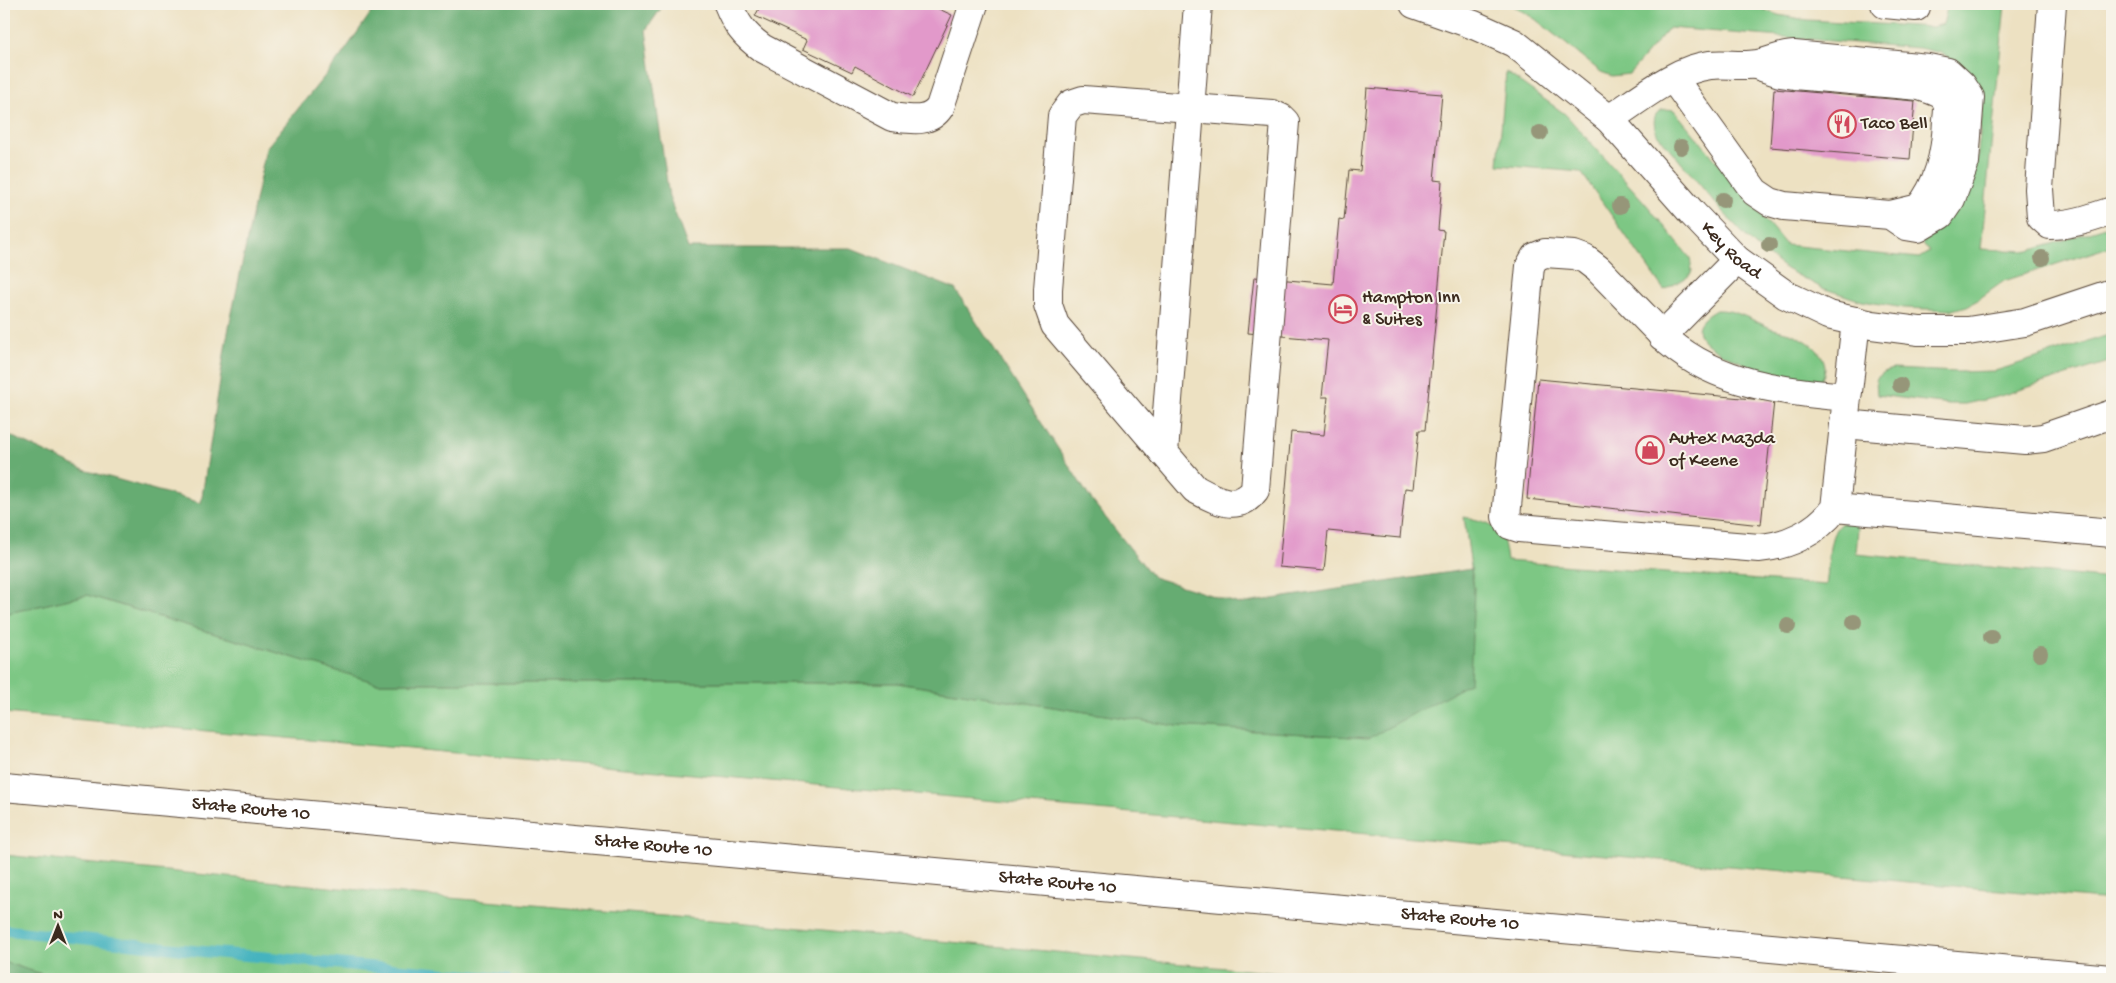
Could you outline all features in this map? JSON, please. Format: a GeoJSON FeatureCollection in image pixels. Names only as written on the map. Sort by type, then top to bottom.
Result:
{"type":"FeatureCollection","features":[{"type":"Feature","properties":{"kind":"main road"},"geometry":{"type":"LineString","coordinates":[[728,4],[734,18],[747,37],[762,48],[892,116],[907,119],[928,119],[936,114],[940,108],[974,4]]}},
{"type":"Feature","properties":{"kind":"main road"},"geometry":{"type":"LineString","coordinates":[[1164,453],[1198,4]]}},
{"type":"Feature","properties":{"kind":"main road"},"geometry":{"type":"LineString","coordinates":[[1885,4],[1916,7]]}},
{"type":"Feature","properties":{"kind":"main road"},"geometry":{"type":"LineString","coordinates":[[2052,4],[2039,189],[2041,217],[2050,225],[2065,225],[2112,211]]}},
{"type":"Feature","properties":{"kind":"main road","name":"Key Road"},"geometry":{"type":"LineString","coordinates":[[1423,5],[1514,43],[1610,119],[1693,214],[1737,260],[1786,295],[1828,315],[1919,331],[1968,331],[2025,322],[2112,292]]}},
{"type":"Feature","properties":{"kind":"main road"},"geometry":{"type":"LineString","coordinates":[[1610,119],[1673,78],[1686,71],[1710,65],[1756,65],[1779,56],[1794,55],[1928,68],[1948,72],[1962,85],[1970,97],[1966,154],[1960,178],[1951,199],[1940,215],[1918,228],[1906,226],[1890,215],[1784,206],[1770,202],[1754,192],[1673,78]]}},
{"type":"Feature","properties":{"kind":"main road"},"geometry":{"type":"LineString","coordinates":[[1083,100],[1190,108],[1272,114],[1285,122],[1254,490],[1248,499],[1238,504],[1227,503],[1207,496],[1195,489],[1055,325],[1048,305],[1062,116],[1071,104],[1083,100]]}},
{"type":"Feature","properties":{"kind":"main road"},"geometry":{"type":"LineString","coordinates":[[1847,397],[1801,393],[1732,378],[1705,366],[1682,353],[1662,336],[1598,269],[1585,259],[1574,255],[1545,253],[1535,257],[1530,266],[1506,517],[1510,525],[1519,528],[1759,548],[1792,542],[1828,517],[1835,508],[1856,321]]}},
{"type":"Feature","properties":{"kind":"main road"},"geometry":{"type":"LineString","coordinates":[[1662,336],[1737,260]]}},
{"type":"Feature","properties":{"kind":"main road"},"geometry":{"type":"LineString","coordinates":[[1844,424],[2025,440],[2043,438],[2112,414]]}},
{"type":"Feature","properties":{"kind":"main road"},"geometry":{"type":"LineString","coordinates":[[1835,508],[2112,533]]}},
{"type":"Feature","properties":{"kind":"main road","name":"State Route 10"},"geometry":{"type":"LineString","coordinates":[[4,787],[2110,979]]}},
{"type":"Feature","properties":{"kind":"green space"},"geometry":{"type":"Polygon","coordinates":[[[377,4],[664,4],[646,30],[669,197],[688,248],[851,248],[955,289],[1090,498],[1153,577],[1239,604],[1471,569],[1474,589],[1470,683],[1369,738],[1177,726],[897,683],[377,683],[87,595],[4,614],[4,433],[84,470],[201,503],[226,342],[266,148],[341,56],[377,4]]]}},
{"type":"Feature","properties":{"kind":"green space"},"geometry":{"type":"Polygon","coordinates":[[[1510,4],[1749,4],[1778,15],[1807,20],[1933,27],[1943,24],[1948,4],[2005,4],[1981,249],[2029,251],[2112,225],[2112,246],[2004,281],[1976,301],[1967,306],[1952,310],[1904,308],[1862,301],[1822,288],[1786,269],[1755,246],[1722,211],[1657,134],[1654,123],[1656,115],[1662,110],[1674,110],[1786,245],[1919,258],[1929,252],[1921,240],[1977,161],[1984,98],[1975,79],[1958,63],[1941,53],[1919,48],[1669,28],[1629,74],[1612,76],[1601,72],[1535,19],[1510,4]]]}},
{"type":"Feature","properties":{"kind":"green space"},"geometry":{"type":"Polygon","coordinates":[[[1506,72],[1565,114],[1646,204],[1690,258],[1692,271],[1689,276],[1664,290],[1581,172],[1498,165],[1506,72]]]}},
{"type":"Feature","properties":{"kind":"green space"},"geometry":{"type":"Polygon","coordinates":[[[1716,310],[1737,313],[1771,328],[1794,335],[1811,344],[1821,355],[1824,362],[1825,368],[1819,383],[1776,380],[1714,349],[1705,342],[1700,335],[1698,327],[1703,319],[1716,310]]]}},
{"type":"Feature","properties":{"kind":"green space"},"geometry":{"type":"Polygon","coordinates":[[[2112,334],[2112,361],[1997,397],[1965,404],[1949,404],[1877,395],[1876,379],[1884,372],[1893,369],[1958,372],[1995,371],[2112,334]]]}},
{"type":"Feature","properties":{"kind":"green space"},"geometry":{"type":"Polygon","coordinates":[[[1464,517],[1484,522],[1496,528],[1503,540],[1507,561],[1826,585],[1830,545],[1833,536],[1837,527],[1843,522],[1852,520],[1858,528],[1856,554],[2112,579],[2112,900],[4,713],[4,614],[87,595],[377,683],[897,683],[1177,726],[1369,738],[1474,589],[1464,517]]]}},
{"type":"Feature","properties":{"kind":"green space"},"geometry":{"type":"Polygon","coordinates":[[[4,855],[390,893],[759,924],[1343,979],[142,979],[141,975],[87,974],[57,979],[4,962],[4,855]]]}},
{"type":"Feature","properties":{"kind":"green space"},"geometry":{"type":"Polygon","coordinates":[[[4,962],[57,979],[4,979],[4,962]]]}},
{"type":"Feature","properties":{"kind":"green space"},"geometry":{"type":"Polygon","coordinates":[[[87,974],[141,975],[142,979],[57,979],[87,974]]]}},
{"type":"Feature","properties":{"kind":"building"},"geometry":{"type":"Polygon","coordinates":[[[755,4],[928,4],[952,15],[913,97],[855,66],[852,72],[803,49],[807,40],[755,16],[760,7],[755,4]]]}},
{"type":"Feature","properties":{"kind":"building","name":"Hampton Inn & Suites"},"geometry":{"type":"Polygon","coordinates":[[[1367,88],[1442,94],[1434,180],[1442,181],[1438,230],[1444,231],[1425,430],[1419,430],[1413,489],[1405,488],[1400,538],[1328,531],[1324,571],[1279,567],[1291,432],[1324,435],[1328,397],[1322,397],[1328,340],[1248,333],[1254,277],[1333,284],[1339,219],[1344,220],[1349,170],[1360,171],[1367,88]]]}},
{"type":"Feature","properties":{"kind":"building","name":"Taco Bell"},"geometry":{"type":"Polygon","coordinates":[[[1774,89],[1915,101],[1910,159],[1770,147],[1774,89]]]}},
{"type":"Feature","properties":{"kind":"building","name":"Autex Mazda of Keene"},"geometry":{"type":"Polygon","coordinates":[[[1538,379],[1774,401],[1761,525],[1527,499],[1538,379]]]}},
{"type":"Feature","properties":{"kind":"waterway"},"geometry":{"type":"LineString","coordinates":[[4,930],[197,951],[506,979]]}},
{"type":"Feature","properties":{"kind":"place","name":"Taco Bell"},"geometry":{"type":"Point","coordinates":[1842,124]}},
{"type":"Feature","properties":{"kind":"place","name":"Hampton Inn & Suites"},"geometry":{"type":"Point","coordinates":[1343,309]}},
{"type":"Feature","properties":{"kind":"place","name":"Autex Mazda of Keene"},"geometry":{"type":"Point","coordinates":[1650,450]}}]}
